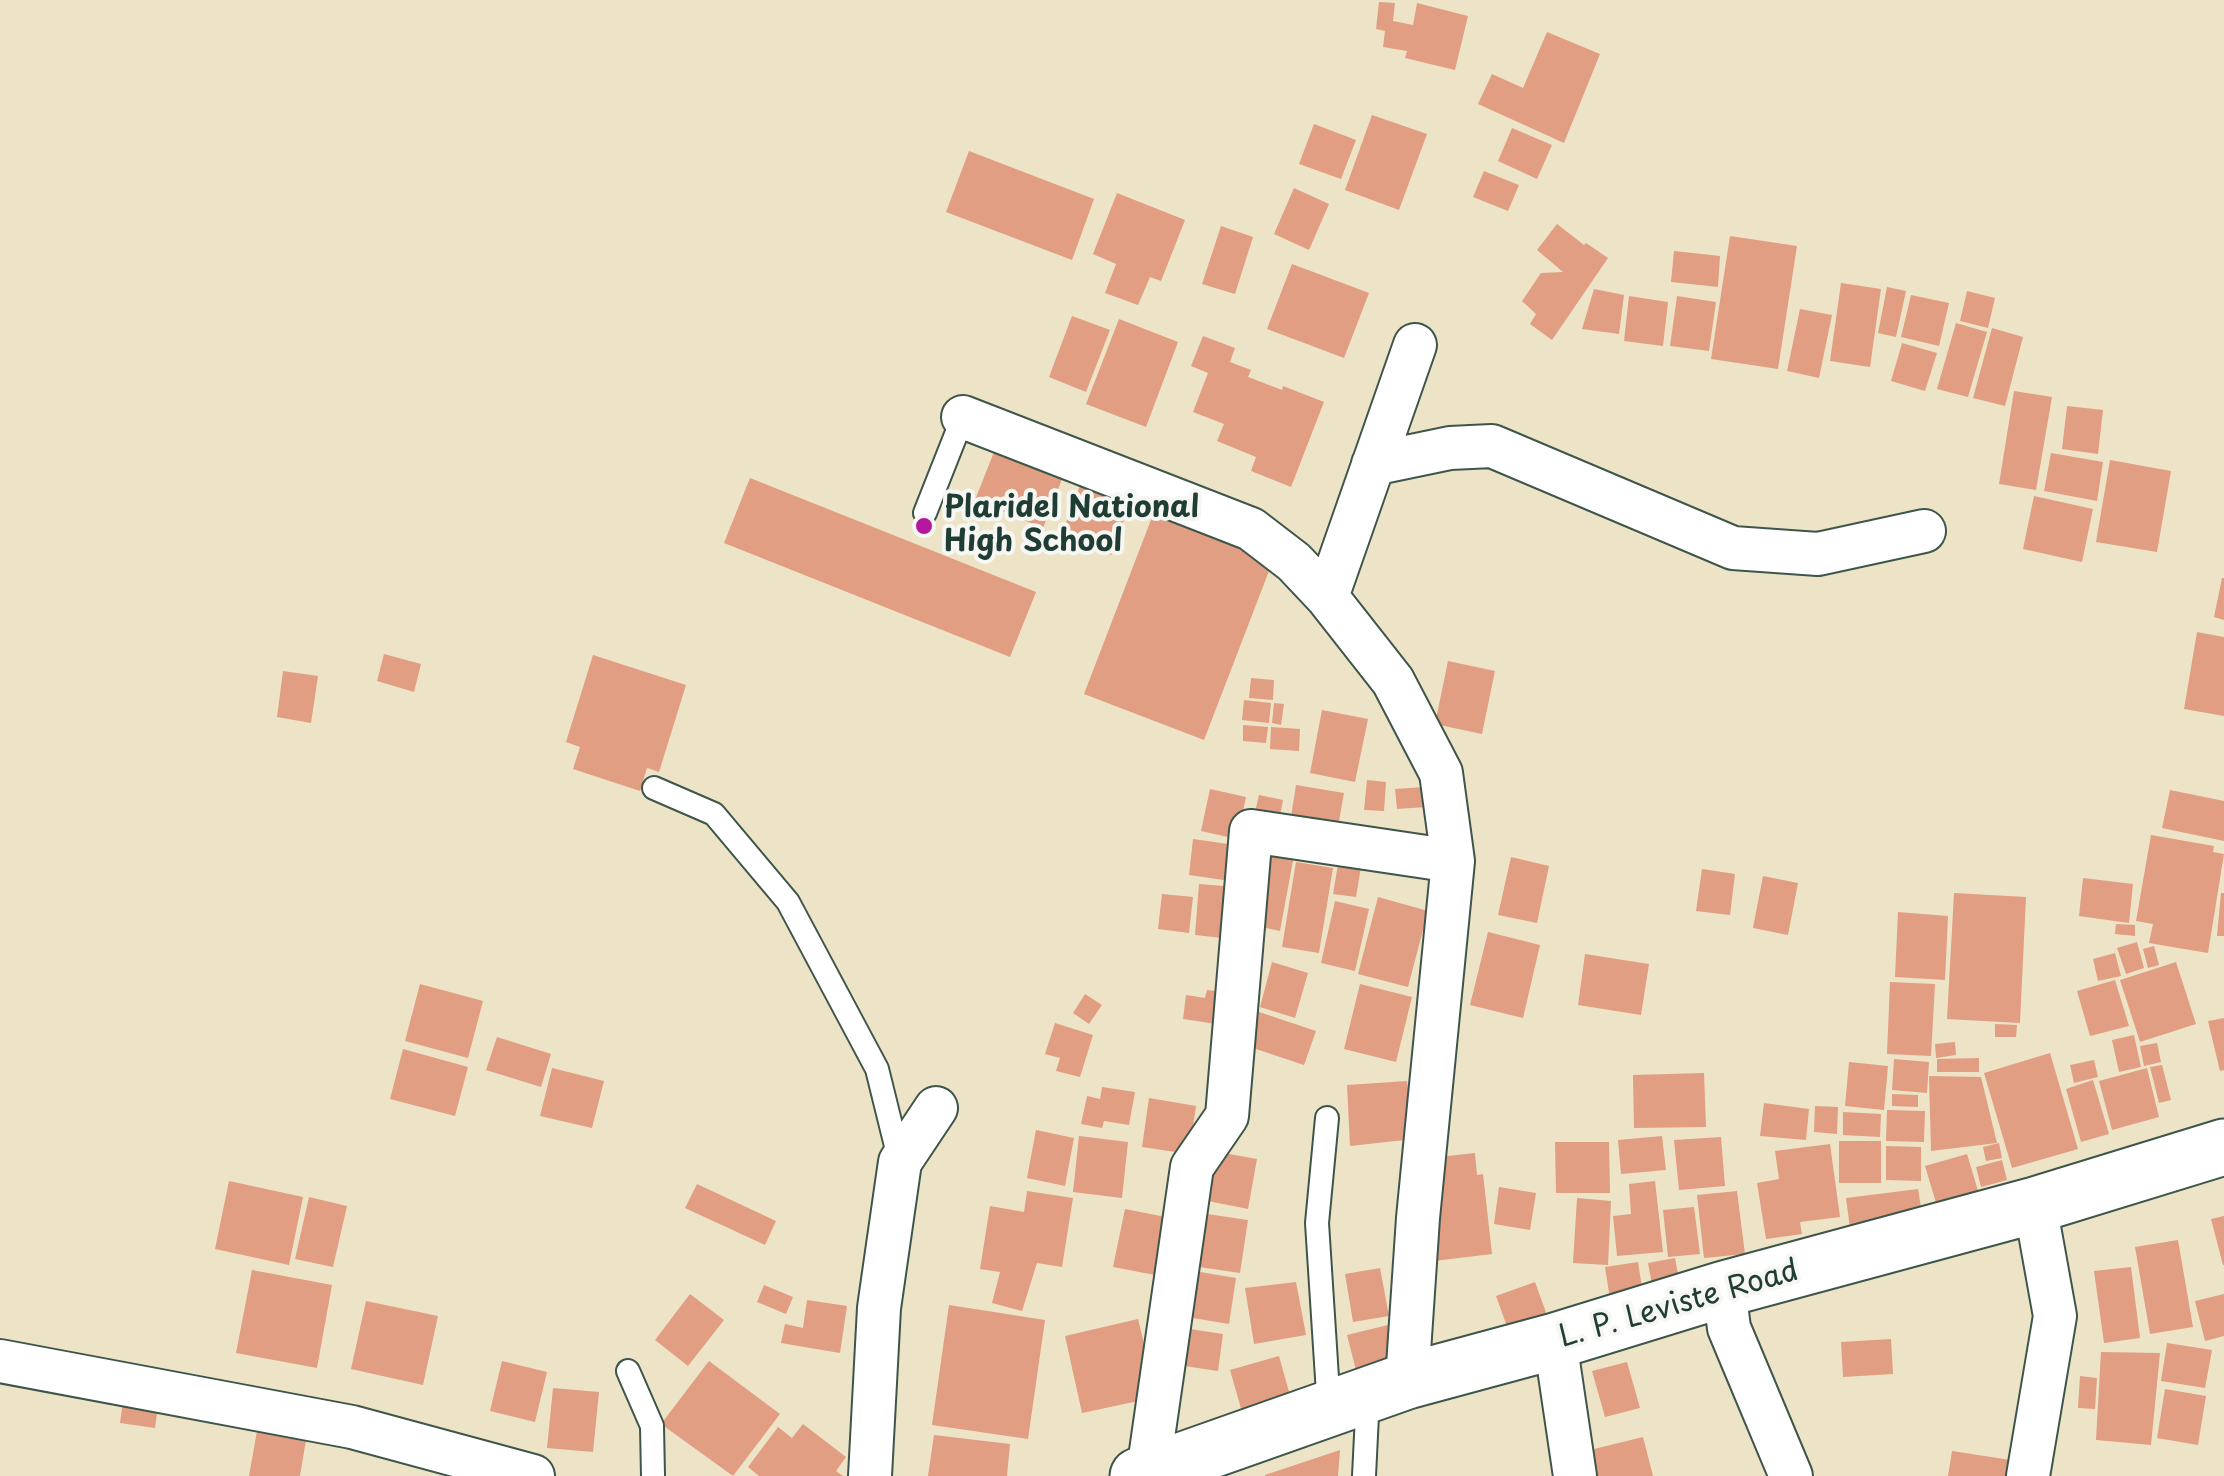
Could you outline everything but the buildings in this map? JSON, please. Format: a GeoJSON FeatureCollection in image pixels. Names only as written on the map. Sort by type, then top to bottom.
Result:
{"type":"FeatureCollection","features":[{"type":"Feature","properties":{"kind":"main road","name":"L. P. Leviste Road"},"geometry":{"type":"LineString","coordinates":[[1143,1474],[1368,1395],[1724,1289],[2035,1205],[2224,1147]]}},
{"type":"Feature","properties":{"kind":"street"},"geometry":{"type":"LineString","coordinates":[[1327,597],[1415,345]]}},
{"type":"Feature","properties":{"kind":"street"},"geometry":{"type":"LineString","coordinates":[[963,417],[1251,529],[1294,562],[1327,597],[1393,681],[1441,773],[1453,861],[1418,1218],[1368,1395]]}},
{"type":"Feature","properties":{"kind":"street"},"geometry":{"type":"LineString","coordinates":[[1373,464],[1450,448],[1492,446],[1733,548],[1818,554],[1924,532]]}},
{"type":"Feature","properties":{"kind":"street"},"geometry":{"type":"LineString","coordinates":[[1143,1474],[1192,1167],[1227,1116],[1252,831],[1453,861]]}},
{"type":"Feature","properties":{"kind":"street"},"geometry":{"type":"LineString","coordinates":[[870,1476],[879,1308],[900,1162],[936,1108]]}},
{"type":"Feature","properties":{"kind":"street"},"geometry":{"type":"LineString","coordinates":[[2028,1476],[2055,1316],[2035,1205]]}},
{"type":"Feature","properties":{"kind":"street"},"geometry":{"type":"LineString","coordinates":[[1724,1289],[1730,1328],[1791,1476]]}},
{"type":"Feature","properties":{"kind":"street"},"geometry":{"type":"LineString","coordinates":[[1555,1341],[1574,1476]]}},
{"type":"Feature","properties":{"kind":"street"},"geometry":{"type":"LineString","coordinates":[[0,1361],[352,1427],[532,1476]]}},
{"type":"Feature","properties":{"kind":"lane"},"geometry":{"type":"LineString","coordinates":[[925,513],[963,417]]}},
{"type":"Feature","properties":{"kind":"lane"},"geometry":{"type":"LineString","coordinates":[[654,788],[714,814],[788,902],[876,1069],[900,1162]]}},
{"type":"Feature","properties":{"kind":"lane"},"geometry":{"type":"LineString","coordinates":[[1327,1118],[1317,1223],[1368,1395],[1364,1476]]}},
{"type":"Feature","properties":{"kind":"lane"},"geometry":{"type":"LineString","coordinates":[[628,1371],[652,1426],[653,1476]]}},
{"type":"Feature","properties":{"kind":"place","name":"Plaridel National High School"},"geometry":{"type":"Point","coordinates":[924,526]}}]}
